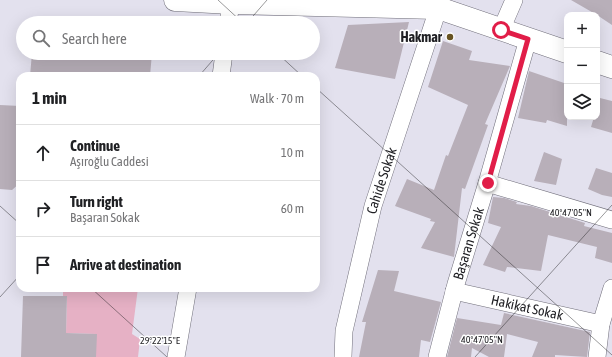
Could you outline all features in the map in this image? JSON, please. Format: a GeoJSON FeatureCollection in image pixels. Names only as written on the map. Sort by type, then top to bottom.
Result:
{"type":"FeatureCollection","features":[{"type":"Feature","properties":{"kind":"street"},"geometry":{"type":"LineString","coordinates":[[175,0],[233,9],[439,4]]}},
{"type":"Feature","properties":{"kind":"street"},"geometry":{"type":"LineString","coordinates":[[417,0],[439,4],[501,30],[564,51]]}},
{"type":"Feature","properties":{"kind":"street"},"geometry":{"type":"LineString","coordinates":[[501,30],[514,0]]}},
{"type":"Feature","properties":{"kind":"street","name":"Cahide Sokak"},"geometry":{"type":"LineString","coordinates":[[343,357],[344,331],[373,206],[439,4]]}},
{"type":"Feature","properties":{"kind":"street","name":"Başaran Sokak"},"geometry":{"type":"LineString","coordinates":[[437,357],[454,291],[488,183],[528,39]]}},
{"type":"Feature","properties":{"kind":"street"},"geometry":{"type":"LineString","coordinates":[[222,72],[223,60]]}},
{"type":"Feature","properties":{"kind":"street"},"geometry":{"type":"LineString","coordinates":[[600,63],[612,67]]}},
{"type":"Feature","properties":{"kind":"street"},"geometry":{"type":"LineString","coordinates":[[488,183],[612,220]]}},
{"type":"Feature","properties":{"kind":"street"},"geometry":{"type":"LineString","coordinates":[[597,357],[601,324],[612,288]]}},
{"type":"Feature","properties":{"kind":"street","name":"Hakikat Sokak"},"geometry":{"type":"LineString","coordinates":[[454,291],[601,324]]}},
{"type":"Feature","properties":{"kind":"street"},"geometry":{"type":"LineString","coordinates":[[176,357],[187,292]]}},
{"type":"Feature","properties":{"kind":"shaded area"},"geometry":{"type":"Polygon","coordinates":[[[63,292],[137,292],[132,334],[140,339],[138,357],[96,357],[96,334],[66,333],[67,297],[63,296],[63,292]]]}},
{"type":"Feature","properties":{"kind":"building"},"geometry":{"type":"Polygon","coordinates":[[[571,0],[612,0],[612,25],[600,17],[600,12],[592,12],[571,0]]]}},
{"type":"Feature","properties":{"kind":"building"},"geometry":{"type":"Polygon","coordinates":[[[409,22],[395,79],[335,68],[348,25],[409,22]]]}},
{"type":"Feature","properties":{"kind":"building"},"geometry":{"type":"Polygon","coordinates":[[[443,41],[472,51],[469,60],[510,66],[485,124],[488,125],[465,189],[462,188],[454,257],[421,248],[435,222],[430,221],[431,219],[395,206],[407,179],[434,190],[446,155],[448,156],[468,105],[428,87],[443,41]]]}},
{"type":"Feature","properties":{"kind":"building"},"geometry":{"type":"Polygon","coordinates":[[[31,60],[151,60],[150,72],[30,72],[31,60]]]}},
{"type":"Feature","properties":{"kind":"building"},"geometry":{"type":"Polygon","coordinates":[[[529,71],[564,83],[564,120],[567,120],[567,126],[547,120],[546,123],[518,118],[529,71]]]}},
{"type":"Feature","properties":{"kind":"building"},"geometry":{"type":"Polygon","coordinates":[[[600,98],[612,101],[612,133],[591,127],[593,120],[600,120],[600,98]]]}},
{"type":"Feature","properties":{"kind":"building"},"geometry":{"type":"Polygon","coordinates":[[[0,105],[16,106],[16,186],[12,190],[0,189],[0,105]]]}},
{"type":"Feature","properties":{"kind":"building"},"geometry":{"type":"Polygon","coordinates":[[[544,152],[562,159],[556,185],[534,181],[544,152]]]}},
{"type":"Feature","properties":{"kind":"building"},"geometry":{"type":"Polygon","coordinates":[[[596,168],[612,173],[612,197],[602,195],[588,189],[596,168]]]}},
{"type":"Feature","properties":{"kind":"building"},"geometry":{"type":"Polygon","coordinates":[[[493,197],[504,198],[517,202],[516,204],[531,206],[585,223],[584,226],[612,233],[612,263],[595,258],[597,247],[548,235],[541,271],[507,267],[505,272],[483,265],[501,227],[488,223],[493,197]]]}},
{"type":"Feature","properties":{"kind":"building"},"geometry":{"type":"Polygon","coordinates":[[[378,270],[399,271],[394,291],[441,302],[430,342],[421,340],[419,357],[359,357],[366,322],[362,322],[378,270]]]}},
{"type":"Feature","properties":{"kind":"building"},"geometry":{"type":"Polygon","coordinates":[[[23,296],[67,296],[66,333],[97,334],[96,357],[21,357],[23,296]]]}},
{"type":"Feature","properties":{"kind":"building"},"geometry":{"type":"Polygon","coordinates":[[[504,313],[590,332],[587,357],[555,355],[555,357],[532,357],[538,342],[507,334],[504,357],[489,357],[472,348],[471,357],[447,357],[457,318],[501,325],[504,313]]]}},
{"type":"Feature","properties":{"kind":"place","name":"Hakmar"},"geometry":{"type":"Point","coordinates":[450,37]}},
{"type":"Feature","properties":{"kind":"route"},"geometry":{"type":"LineString","coordinates":[[488,183],[528,39],[501,30]]}}]}
